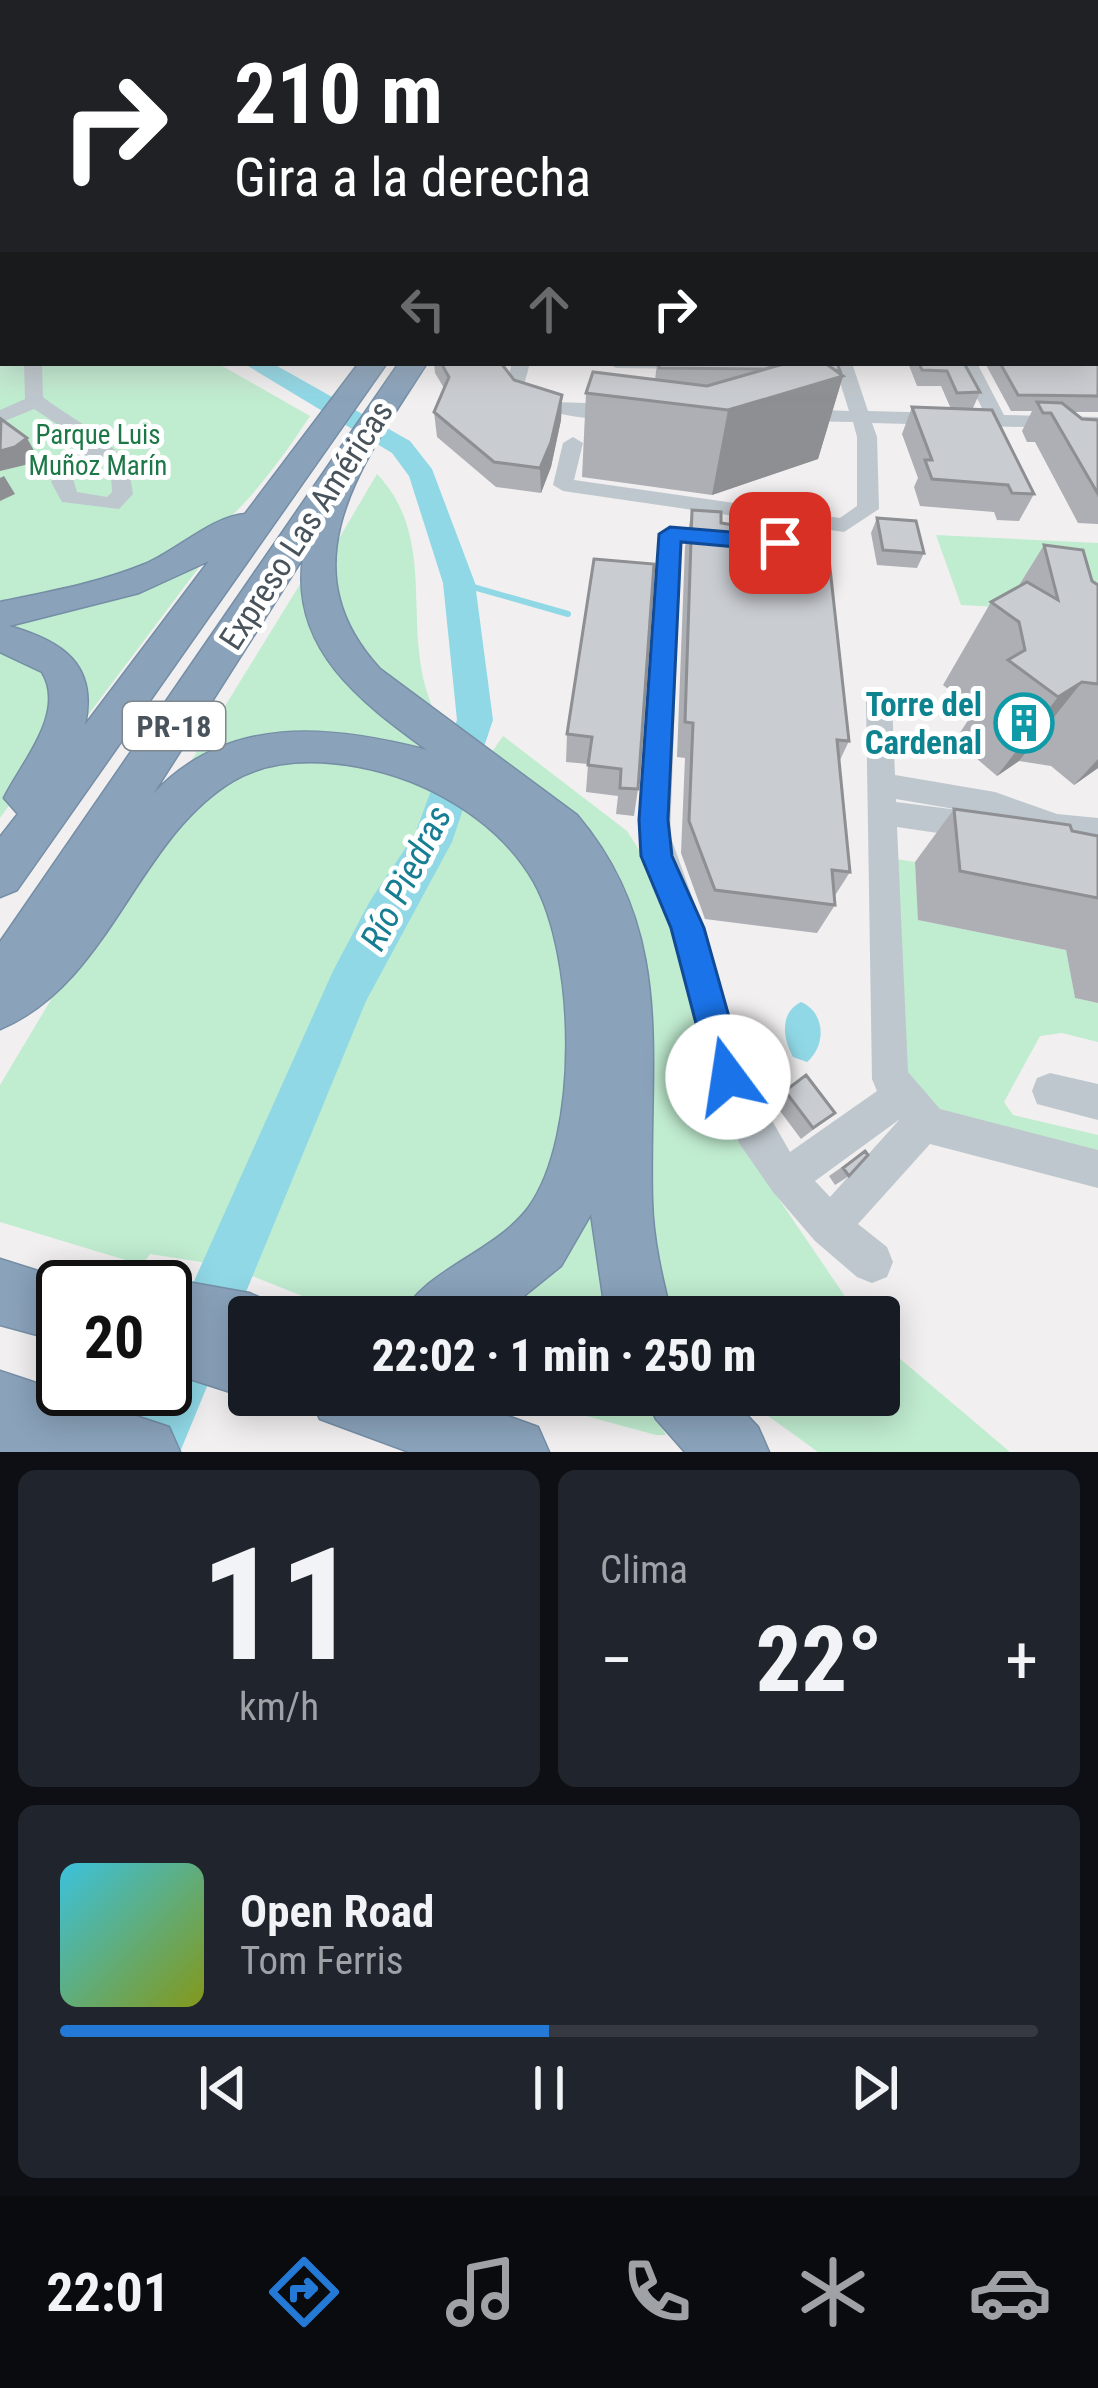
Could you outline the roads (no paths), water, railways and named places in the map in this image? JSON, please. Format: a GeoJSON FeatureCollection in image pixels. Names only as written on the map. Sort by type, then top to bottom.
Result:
{"type":"FeatureCollection","features":[{"type":"Feature","properties":{"kind":"highway","name":"Expreso Las Américas"},"geometry":{"type":"LineString","coordinates":[[0,875],[274,496],[328,470],[370,366]]}},
{"type":"Feature","properties":{"kind":"highway","name":"Expreso Las Américas"},"geometry":{"type":"LineString","coordinates":[[0,987],[328,470],[409,368]]}},
{"type":"Feature","properties":{"kind":"highway"},"geometry":{"type":"LineString","coordinates":[[328,470],[319,588],[322,618],[348,661],[511,802],[584,857],[608,904],[624,956],[629,1025],[620,1230],[634,1296]]}},
{"type":"Feature","properties":{"kind":"highway"},"geometry":{"type":"LineString","coordinates":[[0,615],[153,578],[212,546],[274,496]]}},
{"type":"Feature","properties":{"kind":"highway"},"geometry":{"type":"LineString","coordinates":[[0,638],[21,641],[57,660],[71,689],[60,739],[0,837]]}},
{"type":"Feature","properties":{"kind":"highway"},"geometry":{"type":"LineString","coordinates":[[0,1001],[82,927],[160,813],[199,780],[255,753],[332,746],[382,755],[511,802],[555,871],[586,944],[594,1020],[590,1106],[579,1162],[562,1209],[540,1243],[473,1296]]}},
{"type":"Feature","properties":{"kind":"highway"},"geometry":{"type":"LineString","coordinates":[[0,1289],[36,1292]]}},
{"type":"Feature","properties":{"kind":"highway"},"geometry":{"type":"LineString","coordinates":[[0,1289],[36,1300]]}},
{"type":"Feature","properties":{"kind":"highway"},"geometry":{"type":"LineString","coordinates":[[192,1316],[228,1322]]}},
{"type":"Feature","properties":{"kind":"highway"},"geometry":{"type":"LineString","coordinates":[[192,1346],[228,1358]]}},
{"type":"Feature","properties":{"kind":"highway"},"geometry":{"type":"LineString","coordinates":[[406,1416],[513,1452]]}},
{"type":"Feature","properties":{"kind":"highway"},"geometry":{"type":"LineString","coordinates":[[700,1416],[733,1452]]}},
{"type":"Feature","properties":{"kind":"highway"},"geometry":{"type":"LineString","coordinates":[[26,1428],[144,1452]]}},
{"type":"Feature","properties":{"kind":"street"},"geometry":{"type":"LineString","coordinates":[[33,366],[36,401]]}},
{"type":"Feature","properties":{"kind":"street"},"geometry":{"type":"LineString","coordinates":[[519,366],[514,386],[525,398],[551,409],[646,411]]}},
{"type":"Feature","properties":{"kind":"street"},"geometry":{"type":"LineString","coordinates":[[573,443],[563,485],[844,525],[868,509],[867,437],[844,366]]}},
{"type":"Feature","properties":{"kind":"street"},"geometry":{"type":"LineString","coordinates":[[970,366],[997,420]]}},
{"type":"Feature","properties":{"kind":"street"},"geometry":{"type":"LineString","coordinates":[[0,417],[36,401]]}},
{"type":"Feature","properties":{"kind":"street"},"geometry":{"type":"LineString","coordinates":[[36,401],[102,446]]}},
{"type":"Feature","properties":{"kind":"street"},"geometry":{"type":"LineString","coordinates":[[766,414],[1098,423]]}},
{"type":"Feature","properties":{"kind":"street"},"geometry":{"type":"LineString","coordinates":[[817,546],[670,534],[653,820],[657,856],[687,928],[728,1077],[771,1162],[829,1228],[872,1262]]}},
{"type":"Feature","properties":{"kind":"street"},"geometry":{"type":"LineString","coordinates":[[879,702],[890,1079],[914,1108],[1098,1169]]}},
{"type":"Feature","properties":{"kind":"street"},"geometry":{"type":"LineString","coordinates":[[882,798],[995,804],[1057,826],[1098,831]]}},
{"type":"Feature","properties":{"kind":"street"},"geometry":{"type":"LineString","coordinates":[[1050,1091],[1098,1102]]}},
{"type":"Feature","properties":{"kind":"street"},"geometry":{"type":"LineString","coordinates":[[787,1178],[914,1108]]}},
{"type":"Feature","properties":{"kind":"street"},"geometry":{"type":"LineString","coordinates":[[829,1228],[914,1108]]}},
{"type":"Feature","properties":{"kind":"water"},"geometry":{"type":"Polygon","coordinates":[[[801,1002],[815,1013],[820,1029],[818,1047],[807,1062],[793,1057],[785,1035],[786,1019],[801,1002]]]}},
{"type":"Feature","properties":{"kind":"waterway","name":"Río Piedras"},"geometry":{"type":"LineString","coordinates":[[149,1452],[349,987],[385,915],[432,842],[475,720],[459,583],[422,475],[401,447],[260,366]]}},
{"type":"Feature","properties":{"kind":"waterway"},"geometry":{"type":"LineString","coordinates":[[459,583],[568,614]]}},
{"type":"Feature","properties":{"kind":"place","name":"Torre del Cardenal"},"geometry":{"type":"Point","coordinates":[1024,723]}},
{"type":"Feature","properties":{"kind":"park label","name":"Parque Luis Muñoz Marín"},"geometry":{"type":"Point","coordinates":[98,450]}}]}
